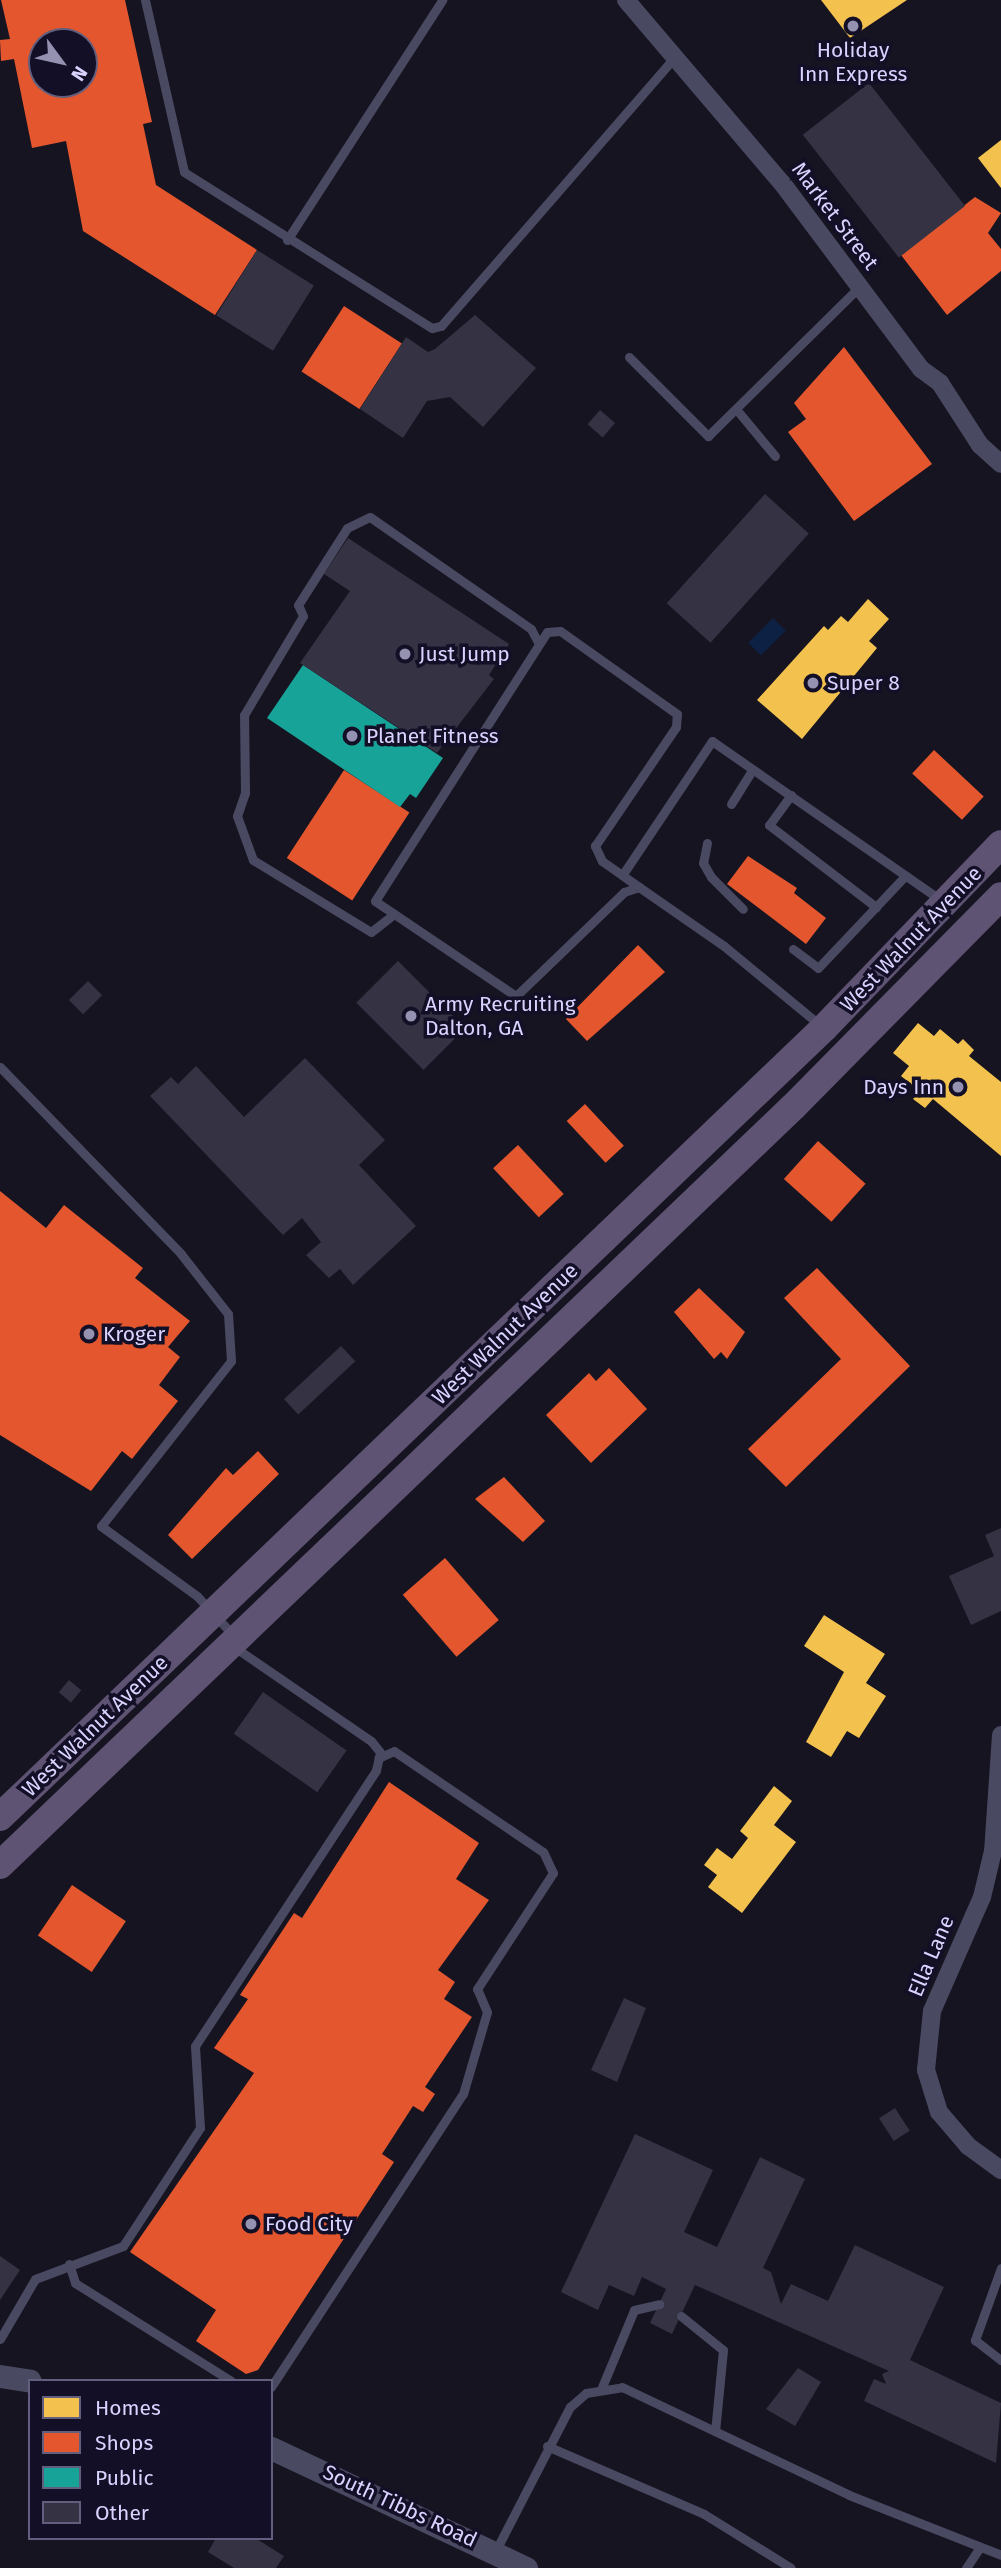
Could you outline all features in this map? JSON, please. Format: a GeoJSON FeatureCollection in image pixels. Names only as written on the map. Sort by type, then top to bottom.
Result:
{"type":"FeatureCollection","features":[{"type":"Feature","properties":{"kind":"main road","name":"West Walnut Avenue"},"geometry":{"type":"LineString","coordinates":[[0,1817],[824,1028],[1001,844]]}},
{"type":"Feature","properties":{"kind":"main road","name":"West Walnut Avenue"},"geometry":{"type":"LineString","coordinates":[[0,1865],[852,1049],[1001,896]]}},
{"type":"Feature","properties":{"kind":"street","name":"Market Street"},"geometry":{"type":"LineString","coordinates":[[626,0],[677,55],[860,286],[921,369],[940,383],[980,445],[1001,464]]}},
{"type":"Feature","properties":{"kind":"street"},"geometry":{"type":"LineString","coordinates":[[824,1028],[852,1049]]}},
{"type":"Feature","properties":{"kind":"street","name":"Ella Lane"},"geometry":{"type":"LineString","coordinates":[[1001,1735],[993,1851],[982,1897],[932,2011],[926,2070],[939,2112],[968,2147],[1001,2170]]}},
{"type":"Feature","properties":{"kind":"street"},"geometry":{"type":"LineString","coordinates":[[1,2374],[28,2381]]}},
{"type":"Feature","properties":{"kind":"street","name":"South Tibbs Road"},"geometry":{"type":"LineString","coordinates":[[273,2449],[526,2568]]}},
{"type":"Feature","properties":{"kind":"lane"},"geometry":{"type":"LineString","coordinates":[[145,0],[184,172],[419,325],[441,326],[677,55]]}},
{"type":"Feature","properties":{"kind":"lane"},"geometry":{"type":"LineString","coordinates":[[287,240],[442,0]]}},
{"type":"Feature","properties":{"kind":"lane"},"geometry":{"type":"LineString","coordinates":[[629,357],[708,436],[860,286]]}},
{"type":"Feature","properties":{"kind":"lane"},"geometry":{"type":"LineString","coordinates":[[736,409],[775,456]]}},
{"type":"Feature","properties":{"kind":"lane"},"geometry":{"type":"LineString","coordinates":[[394,914],[371,932],[264,867],[253,860],[236,816],[245,793],[244,715],[303,616],[299,604],[348,528],[370,517],[531,629],[539,644]]}},
{"type":"Feature","properties":{"kind":"lane"},"geometry":{"type":"LineString","coordinates":[[639,887],[624,892],[516,996],[394,914],[374,895],[547,632],[560,631],[677,714],[676,727],[595,846],[602,861],[724,946],[824,1028]]}},
{"type":"Feature","properties":{"kind":"lane"},"geometry":{"type":"LineString","coordinates":[[623,874],[712,741],[946,903]]}},
{"type":"Feature","properties":{"kind":"lane"},"geometry":{"type":"LineString","coordinates":[[731,804],[752,770]]}},
{"type":"Feature","properties":{"kind":"lane"},"geometry":{"type":"LineString","coordinates":[[791,795],[769,825],[876,907]]}},
{"type":"Feature","properties":{"kind":"lane"},"geometry":{"type":"LineString","coordinates":[[707,843],[704,863],[711,877],[743,909]]}},
{"type":"Feature","properties":{"kind":"lane"},"geometry":{"type":"LineString","coordinates":[[793,949],[818,968],[905,876]]}},
{"type":"Feature","properties":{"kind":"lane"},"geometry":{"type":"LineString","coordinates":[[0,1067],[181,1254],[228,1314],[232,1360],[101,1526],[213,1613],[233,1642],[371,1741],[378,1758]]}},
{"type":"Feature","properties":{"kind":"lane"},"geometry":{"type":"LineString","coordinates":[[0,2339],[35,2279],[69,2264],[123,2246],[201,2128],[195,2046],[378,1758],[394,1751],[543,1852],[553,1873],[477,1989],[487,2012],[463,2094],[273,2384]]}},
{"type":"Feature","properties":{"kind":"lane"},"geometry":{"type":"LineString","coordinates":[[69,2264],[75,2283],[228,2379]]}},
{"type":"Feature","properties":{"kind":"lane"},"geometry":{"type":"LineString","coordinates":[[1001,2268],[975,2340],[1001,2360]]}},
{"type":"Feature","properties":{"kind":"lane"},"geometry":{"type":"LineString","coordinates":[[602,2387],[634,2310],[659,2304]]}},
{"type":"Feature","properties":{"kind":"lane"},"geometry":{"type":"LineString","coordinates":[[681,2315],[723,2350],[715,2431]]}},
{"type":"Feature","properties":{"kind":"lane"},"geometry":{"type":"LineString","coordinates":[[495,2552],[547,2446],[570,2407],[602,2387],[622,2387],[715,2431],[1001,2555]]}},
{"type":"Feature","properties":{"kind":"lane"},"geometry":{"type":"LineString","coordinates":[[547,2446],[704,2514],[791,2568]]}},
{"type":"Feature","properties":{"kind":"lane"},"geometry":{"type":"LineString","coordinates":[[966,2568],[980,2547]]}},
{"type":"Feature","properties":{"kind":"water"},"geometry":{"type":"Polygon","coordinates":[[[773,618],[786,631],[761,655],[748,643],[773,618]]]}},
{"type":"Feature","properties":{"kind":"building: Homes","name":"Holiday Inn Express"},"geometry":{"type":"Polygon","coordinates":[[[821,0],[907,0],[850,38],[821,0]]]}},
{"type":"Feature","properties":{"kind":"building: Homes"},"geometry":{"type":"Polygon","coordinates":[[[1001,140],[1001,188],[978,158],[1001,140]]]}},
{"type":"Feature","properties":{"kind":"building: Homes","name":"Super 8"},"geometry":{"type":"Polygon","coordinates":[[[868,599],[889,619],[869,641],[877,648],[802,739],[757,700],[824,626],[828,630],[841,616],[848,622],[868,599]]]}},
{"type":"Feature","properties":{"kind":"building: Homes","name":"Days Inn"},"geometry":{"type":"Polygon","coordinates":[[[918,1023],[934,1036],[940,1029],[958,1044],[963,1039],[974,1050],[969,1056],[1001,1082],[1001,1156],[933,1099],[925,1108],[913,1099],[920,1091],[901,1076],[909,1066],[893,1053],[918,1023]]]}},
{"type":"Feature","properties":{"kind":"building: Homes"},"geometry":{"type":"Polygon","coordinates":[[[824,1615],[885,1654],[866,1683],[886,1696],[859,1738],[847,1731],[831,1757],[806,1742],[844,1672],[804,1646],[824,1615]]]}},
{"type":"Feature","properties":{"kind":"building: Homes"},"geometry":{"type":"Polygon","coordinates":[[[774,1786],[792,1801],[774,1825],[796,1842],[742,1913],[708,1887],[717,1875],[704,1865],[717,1848],[732,1859],[748,1838],[740,1831],[774,1786]]]}},
{"type":"Feature","properties":{"kind":"building: Shops"},"geometry":{"type":"Polygon","coordinates":[[[1,0],[125,0],[152,122],[143,124],[156,185],[257,250],[215,315],[83,231],[66,141],[32,148],[14,59],[1,61],[0,40],[10,39],[1,0]]]}},
{"type":"Feature","properties":{"kind":"building: Shops"},"geometry":{"type":"Polygon","coordinates":[[[975,197],[1001,213],[988,233],[1001,249],[1001,271],[947,315],[901,255],[975,197]]]}},
{"type":"Feature","properties":{"kind":"building: Shops"},"geometry":{"type":"Polygon","coordinates":[[[344,306],[402,344],[359,409],[302,371],[344,306]]]}},
{"type":"Feature","properties":{"kind":"building: Shops"},"geometry":{"type":"Polygon","coordinates":[[[844,347],[932,464],[854,521],[788,432],[806,419],[794,403],[844,347]]]}},
{"type":"Feature","properties":{"kind":"building: Shops"},"geometry":{"type":"Polygon","coordinates":[[[934,750],[984,796],[962,820],[912,773],[934,750]]]}},
{"type":"Feature","properties":{"kind":"building: Shops"},"geometry":{"type":"Polygon","coordinates":[[[344,770],[409,812],[352,901],[287,858],[344,770]]]}},
{"type":"Feature","properties":{"kind":"building: Shops"},"geometry":{"type":"Polygon","coordinates":[[[748,856],[797,888],[794,893],[826,918],[806,944],[727,884],[748,856]]]}},
{"type":"Feature","properties":{"kind":"building: Shops"},"geometry":{"type":"Polygon","coordinates":[[[638,945],[665,972],[587,1041],[566,1019],[638,945]]]}},
{"type":"Feature","properties":{"kind":"building: Shops"},"geometry":{"type":"Polygon","coordinates":[[[585,1104],[624,1146],[606,1163],[567,1121],[585,1104]]]}},
{"type":"Feature","properties":{"kind":"building: Shops"},"geometry":{"type":"Polygon","coordinates":[[[818,1141],[866,1184],[831,1222],[784,1179],[818,1141]]]}},
{"type":"Feature","properties":{"kind":"building: Shops"},"geometry":{"type":"Polygon","coordinates":[[[518,1145],[564,1194],[539,1217],[493,1168],[518,1145]]]}},
{"type":"Feature","properties":{"kind":"building: Shops","name":"Kroger"},"geometry":{"type":"Polygon","coordinates":[[[0,1191],[46,1228],[64,1205],[143,1268],[135,1278],[190,1321],[168,1347],[180,1357],[159,1385],[178,1401],[132,1459],[122,1451],[91,1491],[0,1435],[0,1191]]]}},
{"type":"Feature","properties":{"kind":"building: Shops"},"geometry":{"type":"Polygon","coordinates":[[[817,1268],[910,1366],[786,1487],[748,1449],[841,1359],[784,1298],[817,1268]]]}},
{"type":"Feature","properties":{"kind":"building: Shops"},"geometry":{"type":"Polygon","coordinates":[[[699,1288],[745,1332],[727,1359],[721,1352],[714,1359],[674,1312],[699,1288]]]}},
{"type":"Feature","properties":{"kind":"building: Shops"},"geometry":{"type":"Polygon","coordinates":[[[609,1368],[647,1409],[591,1463],[546,1415],[589,1373],[596,1381],[609,1368]]]}},
{"type":"Feature","properties":{"kind":"building: Shops"},"geometry":{"type":"Polygon","coordinates":[[[258,1451],[279,1474],[192,1559],[168,1535],[226,1468],[233,1475],[258,1451]]]}},
{"type":"Feature","properties":{"kind":"building: Shops"},"geometry":{"type":"Polygon","coordinates":[[[504,1477],[545,1521],[523,1542],[475,1499],[504,1477]]]}},
{"type":"Feature","properties":{"kind":"building: Shops"},"geometry":{"type":"Polygon","coordinates":[[[445,1558],[499,1620],[457,1657],[403,1595],[445,1558]]]}},
{"type":"Feature","properties":{"kind":"building: Shops"},"geometry":{"type":"Polygon","coordinates":[[[389,1782],[479,1843],[456,1879],[489,1900],[438,1970],[455,1982],[444,1999],[472,2017],[425,2087],[435,2094],[423,2112],[413,2106],[382,2154],[394,2162],[258,2370],[246,2374],[196,2341],[216,2310],[130,2252],[254,2073],[214,2048],[248,1999],[240,1995],[294,1913],[302,1918],[389,1782]]]}},
{"type":"Feature","properties":{"kind":"building: Shops"},"geometry":{"type":"Polygon","coordinates":[[[72,1885],[126,1921],[92,1972],[38,1936],[72,1885]]]}},
{"type":"Feature","properties":{"kind":"building: Public","name":"Planet Fitness"},"geometry":{"type":"Polygon","coordinates":[[[303,665],[443,758],[416,798],[410,794],[400,807],[267,718],[303,665]]]}},
{"type":"Feature","properties":{"kind":"building: Other"},"geometry":{"type":"Polygon","coordinates":[[[869,83],[965,206],[899,258],[803,135],[869,83]]]}},
{"type":"Feature","properties":{"kind":"building: Other"},"geometry":{"type":"Polygon","coordinates":[[[257,250],[314,286],[273,351],[216,315],[257,250]]]}},
{"type":"Feature","properties":{"kind":"building: Other"},"geometry":{"type":"Polygon","coordinates":[[[475,315],[536,368],[483,427],[450,397],[427,401],[403,438],[360,409],[406,337],[428,352],[475,315]]]}},
{"type":"Feature","properties":{"kind":"building: Other"},"geometry":{"type":"Polygon","coordinates":[[[600,410],[615,423],[603,437],[588,424],[600,410]]]}},
{"type":"Feature","properties":{"kind":"building: Other"},"geometry":{"type":"Polygon","coordinates":[[[765,494],[809,533],[710,643],[667,603],[765,494]]]}},
{"type":"Feature","properties":{"kind":"building: Other","name":"Just Jump"},"geometry":{"type":"Polygon","coordinates":[[[348,538],[509,644],[489,675],[494,679],[437,753],[300,663],[350,591],[324,574],[348,538]]]}},
{"type":"Feature","properties":{"kind":"building: Other","name":"Army Recruiting Dalton, GA"},"geometry":{"type":"Polygon","coordinates":[[[398,961],[465,1028],[423,1070],[356,1003],[398,961]]]}},
{"type":"Feature","properties":{"kind":"building: Other"},"geometry":{"type":"Polygon","coordinates":[[[88,981],[102,995],[83,1014],[69,1000],[88,981]]]}},
{"type":"Feature","properties":{"kind":"building: Other"},"geometry":{"type":"Polygon","coordinates":[[[305,1058],[385,1140],[359,1165],[416,1226],[353,1285],[340,1269],[329,1278],[306,1255],[321,1242],[302,1218],[283,1235],[150,1096],[171,1077],[178,1084],[196,1066],[244,1117],[305,1058]]]}},
{"type":"Feature","properties":{"kind":"building: Other"},"geometry":{"type":"Polygon","coordinates":[[[341,1346],[355,1361],[298,1415],[284,1399],[341,1346]]]}},
{"type":"Feature","properties":{"kind":"building: Other"},"geometry":{"type":"Polygon","coordinates":[[[1001,1528],[1001,1611],[971,1625],[949,1576],[994,1556],[985,1535],[1001,1528]]]}},
{"type":"Feature","properties":{"kind":"building: Other"},"geometry":{"type":"Polygon","coordinates":[[[69,1680],[81,1690],[71,1703],[59,1692],[69,1680]]]}},
{"type":"Feature","properties":{"kind":"building: Other"},"geometry":{"type":"Polygon","coordinates":[[[263,1692],[347,1751],[317,1792],[234,1734],[263,1692]]]}},
{"type":"Feature","properties":{"kind":"building: Other"},"geometry":{"type":"Polygon","coordinates":[[[624,1998],[646,2008],[617,2082],[591,2070],[624,1998]]]}},
{"type":"Feature","properties":{"kind":"building: Other"},"geometry":{"type":"Polygon","coordinates":[[[895,2108],[910,2131],[894,2141],[879,2118],[895,2108]]]}},
{"type":"Feature","properties":{"kind":"building: Other"},"geometry":{"type":"Polygon","coordinates":[[[635,2134],[713,2170],[684,2232],[717,2247],[760,2157],[805,2179],[763,2268],[771,2272],[781,2304],[791,2284],[828,2301],[855,2245],[944,2287],[910,2360],[1001,2403],[996,2463],[864,2401],[874,2379],[886,2384],[882,2374],[889,2371],[695,2285],[672,2334],[650,2323],[666,2289],[642,2277],[634,2296],[609,2285],[598,2310],[561,2292],[635,2134]]]}},
{"type":"Feature","properties":{"kind":"building: Other"},"geometry":{"type":"Polygon","coordinates":[[[0,2256],[20,2270],[0,2300],[0,2256]]]}},
{"type":"Feature","properties":{"kind":"building: Other"},"geometry":{"type":"Polygon","coordinates":[[[798,2368],[821,2382],[795,2426],[766,2409],[798,2368]]]}},
{"type":"Feature","properties":{"kind":"building: Other"},"geometry":{"type":"Polygon","coordinates":[[[215,2540],[258,2540],[284,2556],[276,2568],[234,2568],[208,2552],[215,2540]]]}},
{"type":"Feature","properties":{"kind":"place","name":"Holiday Inn Express"},"geometry":{"type":"Point","coordinates":[853,26]}},
{"type":"Feature","properties":{"kind":"place","name":"Just Jump"},"geometry":{"type":"Point","coordinates":[405,654]}},
{"type":"Feature","properties":{"kind":"place","name":"Super 8"},"geometry":{"type":"Point","coordinates":[813,683]}},
{"type":"Feature","properties":{"kind":"place","name":"Planet Fitness"},"geometry":{"type":"Point","coordinates":[352,736]}},
{"type":"Feature","properties":{"kind":"place","name":"Army Recruiting Dalton, GA"},"geometry":{"type":"Point","coordinates":[411,1016]}},
{"type":"Feature","properties":{"kind":"place","name":"Days Inn"},"geometry":{"type":"Point","coordinates":[958,1087]}},
{"type":"Feature","properties":{"kind":"place","name":"Kroger"},"geometry":{"type":"Point","coordinates":[89,1334]}},
{"type":"Feature","properties":{"kind":"place","name":"Food City"},"geometry":{"type":"Point","coordinates":[251,2224]}}]}
